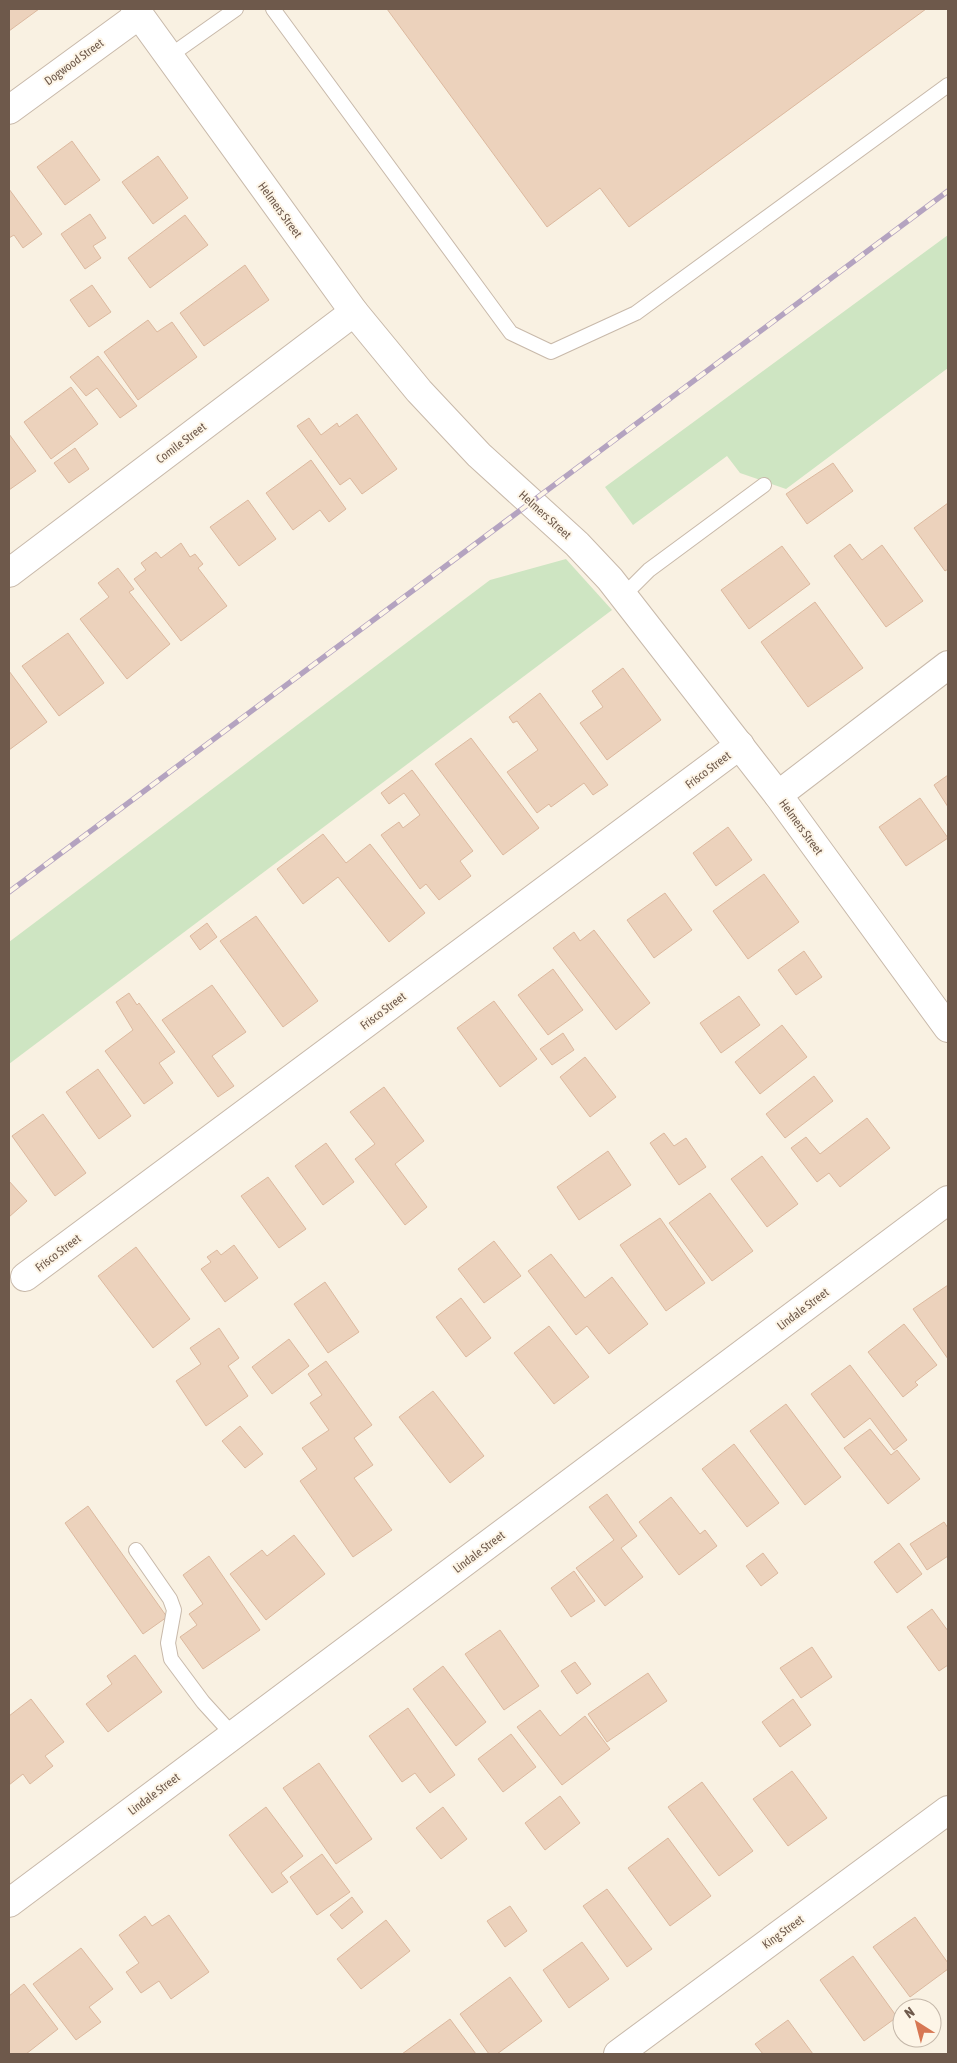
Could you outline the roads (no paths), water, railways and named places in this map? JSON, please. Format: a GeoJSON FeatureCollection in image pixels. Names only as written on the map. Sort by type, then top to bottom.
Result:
{"type":"FeatureCollection","features":[{"type":"Feature","properties":{"kind":"street","name":"Helmers Street"},"geometry":{"type":"LineString","coordinates":[[137,12],[354,312],[419,391],[478,455],[577,544],[623,596],[778,795],[948,1028]]}},
{"type":"Feature","properties":{"kind":"street","name":"Dogwood Street"},"geometry":{"type":"LineString","coordinates":[[9,110],[137,12]]}},
{"type":"Feature","properties":{"kind":"street","name":"Comile Street"},"geometry":{"type":"LineString","coordinates":[[9,574],[354,312]]}},
{"type":"Feature","properties":{"kind":"street"},"geometry":{"type":"LineString","coordinates":[[778,795],[948,666]]}},
{"type":"Feature","properties":{"kind":"street","name":"Frisco Street"},"geometry":{"type":"LineString","coordinates":[[25,1277],[740,746]]}},
{"type":"Feature","properties":{"kind":"street","name":"Lindale Street"},"geometry":{"type":"LineString","coordinates":[[9,1903],[948,1200]]}},
{"type":"Feature","properties":{"kind":"street","name":"King Street"},"geometry":{"type":"LineString","coordinates":[[618,2054],[948,1810]]}},
{"type":"Feature","properties":{"kind":"lane"},"geometry":{"type":"LineString","coordinates":[[168,57],[236,9]]}},
{"type":"Feature","properties":{"kind":"lane"},"geometry":{"type":"LineString","coordinates":[[273,9],[511,333],[551,352],[636,313],[948,85]]}},
{"type":"Feature","properties":{"kind":"lane"},"geometry":{"type":"LineString","coordinates":[[623,596],[649,570],[764,485]]}},
{"type":"Feature","properties":{"kind":"lane"},"geometry":{"type":"LineString","coordinates":[[136,1550],[170,1599],[174,1610],[168,1643],[171,1660],[203,1702],[233,1736]]}},
{"type":"Feature","properties":{"kind":"railway"},"geometry":{"type":"LineString","coordinates":[[9,892],[948,191]]}}]}
